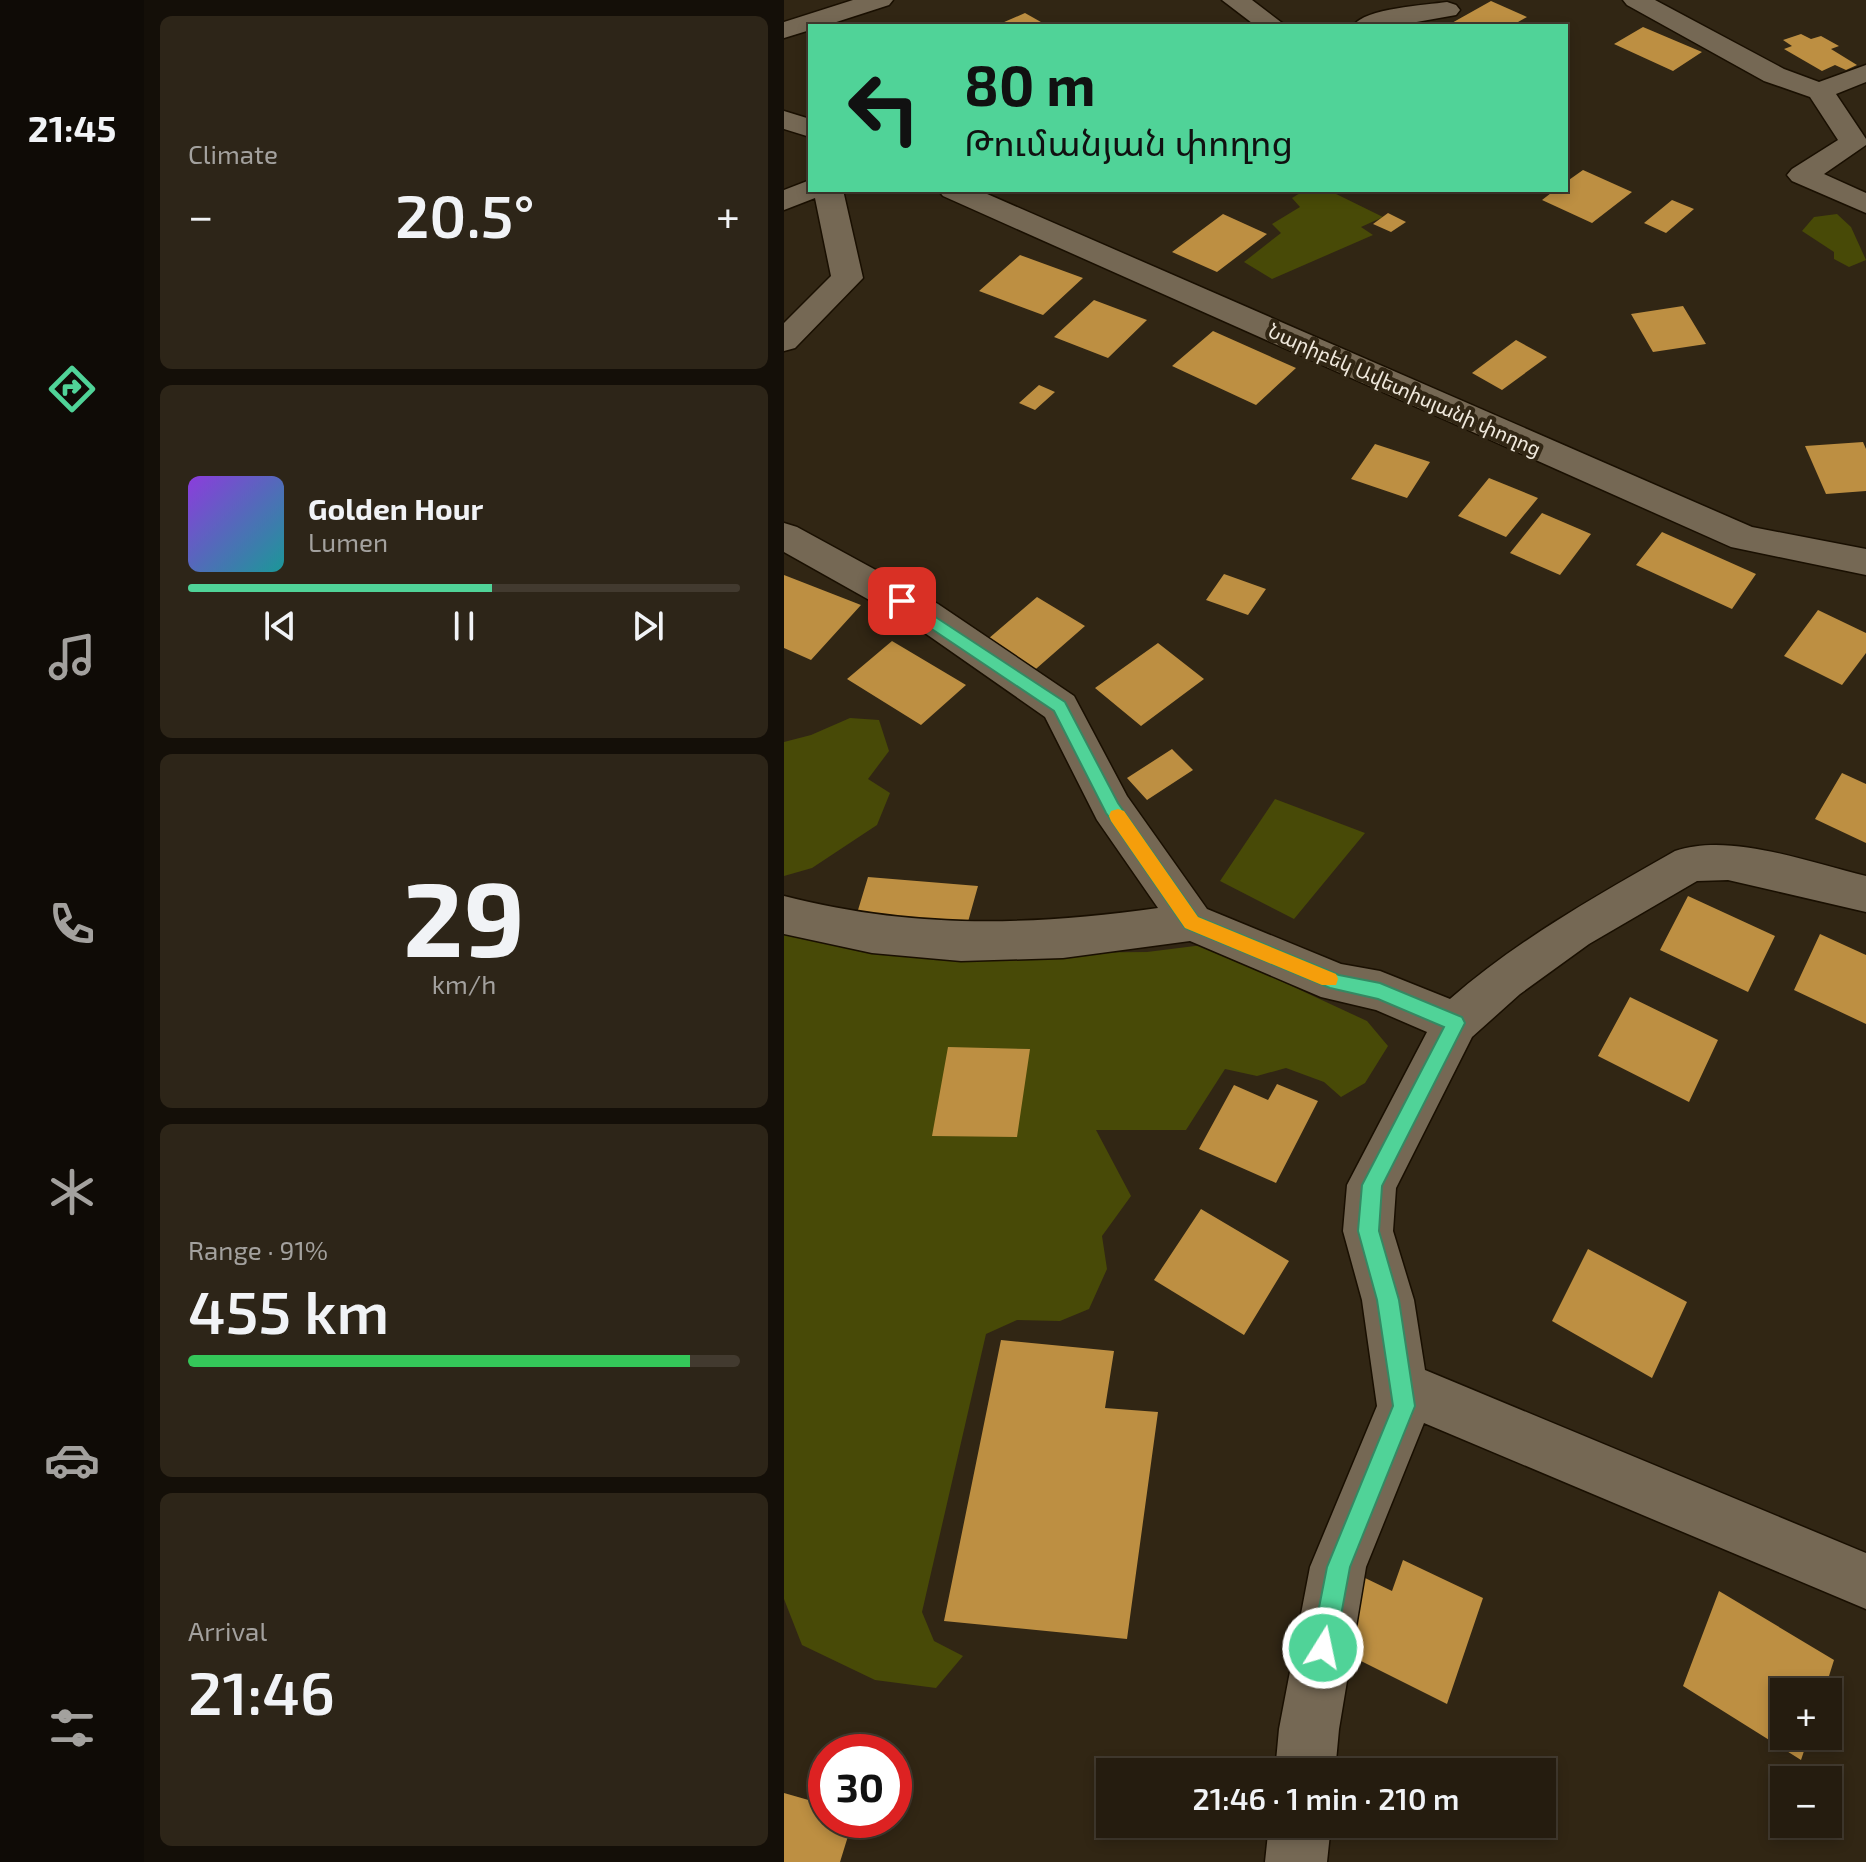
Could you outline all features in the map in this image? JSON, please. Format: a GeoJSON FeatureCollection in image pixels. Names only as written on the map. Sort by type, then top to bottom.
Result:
{"type":"FeatureCollection","features":[{"type":"Feature","properties":{"kind":"street"},"geometry":{"type":"LineString","coordinates":[[784,30],[880,0]]}},
{"type":"Feature","properties":{"kind":"street"},"geometry":{"type":"LineString","coordinates":[[1235,0],[1270,24]]}},
{"type":"Feature","properties":{"kind":"street"},"geometry":{"type":"LineString","coordinates":[[1636,0],[1774,75],[1820,91],[1854,142],[1802,175],[1866,204]]}},
{"type":"Feature","properties":{"kind":"street"},"geometry":{"type":"LineString","coordinates":[[1373,24],[1403,15],[1447,10]]}},
{"type":"Feature","properties":{"kind":"street"},"geometry":{"type":"LineString","coordinates":[[1820,91],[1866,73]]}},
{"type":"Feature","properties":{"kind":"street"},"geometry":{"type":"LineString","coordinates":[[784,119],[808,128]]}},
{"type":"Feature","properties":{"kind":"street"},"geometry":{"type":"LineString","coordinates":[[784,201],[808,190]]}},
{"type":"Feature","properties":{"kind":"street"},"geometry":{"type":"LineString","coordinates":[[784,341],[847,278],[828,192]]}},
{"type":"Feature","properties":{"kind":"street","name":"Նարիբեկ Ավետիսյանի փողոց"},"geometry":{"type":"LineString","coordinates":[[958,192],[1744,538],[1866,562]]}},
{"type":"Feature","properties":{"kind":"street"},"geometry":{"type":"LineString","coordinates":[[784,536],[925,614],[1060,707],[1112,808],[1192,922]]}},
{"type":"Feature","properties":{"kind":"street"},"geometry":{"type":"LineString","coordinates":[[1306,1758],[1338,1567],[1404,1406],[1388,1300],[1368,1231],[1372,1185],[1456,1023],[1504,980],[1573,931],[1690,864],[1728,862],[1866,894]]}},
{"type":"Feature","properties":{"kind":"street"},"geometry":{"type":"LineString","coordinates":[[784,915],[840,931],[913,941],[1022,942],[1192,922],[1337,983],[1380,991],[1456,1023]]}},
{"type":"Feature","properties":{"kind":"street"},"geometry":{"type":"LineString","coordinates":[[1401,1387],[1866,1581]]}},
{"type":"Feature","properties":{"kind":"street"},"geometry":{"type":"LineString","coordinates":[[1296,1862],[1299,1838]]}},
{"type":"Feature","properties":{"kind":"shaded area"},"geometry":{"type":"Polygon","coordinates":[[[1302,192],[1332,192],[1383,217],[1361,227],[1373,235],[1272,279],[1244,262],[1281,233],[1272,224],[1300,207],[1292,198],[1302,192]]]}},
{"type":"Feature","properties":{"kind":"shaded area"},"geometry":{"type":"Polygon","coordinates":[[[1837,214],[1851,227],[1866,260],[1849,267],[1834,259],[1834,252],[1802,231],[1814,217],[1837,214]]]}},
{"type":"Feature","properties":{"kind":"shaded area"},"geometry":{"type":"Polygon","coordinates":[[[850,718],[879,720],[889,751],[868,779],[890,793],[877,825],[812,868],[784,876],[784,742],[811,735],[850,718]]]}},
{"type":"Feature","properties":{"kind":"shaded area"},"geometry":{"type":"Polygon","coordinates":[[[1275,799],[1365,833],[1294,919],[1220,881],[1275,799]]]}},
{"type":"Feature","properties":{"kind":"shaded area"},"geometry":{"type":"Polygon","coordinates":[[[784,911],[1037,953],[1147,952],[1203,945],[1367,1021],[1388,1046],[1365,1083],[1341,1097],[1324,1082],[1286,1068],[1257,1076],[1225,1069],[1186,1130],[1096,1130],[1131,1196],[1102,1236],[1107,1269],[1089,1309],[1060,1321],[1017,1320],[986,1334],[922,1612],[934,1641],[963,1656],[936,1688],[875,1680],[802,1645],[784,1599],[784,911]]]}},
{"type":"Feature","properties":{"kind":"building"},"geometry":{"type":"Polygon","coordinates":[[[1491,1],[1527,17],[1515,24],[1450,24],[1491,1]]]}},
{"type":"Feature","properties":{"kind":"building"},"geometry":{"type":"Polygon","coordinates":[[[1025,13],[1044,24],[1000,24],[1025,13]]]}},
{"type":"Feature","properties":{"kind":"building"},"geometry":{"type":"Polygon","coordinates":[[[1643,27],[1702,52],[1673,71],[1614,44],[1643,27]]]}},
{"type":"Feature","properties":{"kind":"building"},"geometry":{"type":"Polygon","coordinates":[[[1801,34],[1811,39],[1821,36],[1839,46],[1831,49],[1857,65],[1846,70],[1835,65],[1822,71],[1784,49],[1792,46],[1783,40],[1801,34]]]}},
{"type":"Feature","properties":{"kind":"building"},"geometry":{"type":"Polygon","coordinates":[[[1583,170],[1632,192],[1592,223],[1542,200],[1552,192],[1568,192],[1568,181],[1583,170]]]}},
{"type":"Feature","properties":{"kind":"building"},"geometry":{"type":"Polygon","coordinates":[[[1672,200],[1694,209],[1666,233],[1644,223],[1672,200]]]}},
{"type":"Feature","properties":{"kind":"building"},"geometry":{"type":"Polygon","coordinates":[[[1388,213],[1406,222],[1391,232],[1373,224],[1388,213]]]}},
{"type":"Feature","properties":{"kind":"building"},"geometry":{"type":"Polygon","coordinates":[[[1223,214],[1267,234],[1217,272],[1172,252],[1223,214]]]}},
{"type":"Feature","properties":{"kind":"building"},"geometry":{"type":"Polygon","coordinates":[[[1020,255],[1083,278],[1043,315],[979,291],[1020,255]]]}},
{"type":"Feature","properties":{"kind":"building"},"geometry":{"type":"Polygon","coordinates":[[[1094,300],[1147,320],[1108,358],[1054,337],[1094,300]]]}},
{"type":"Feature","properties":{"kind":"building"},"geometry":{"type":"Polygon","coordinates":[[[1683,306],[1706,344],[1653,352],[1631,314],[1683,306]]]}},
{"type":"Feature","properties":{"kind":"building"},"geometry":{"type":"Polygon","coordinates":[[[1213,331],[1296,368],[1256,405],[1172,366],[1213,331]]]}},
{"type":"Feature","properties":{"kind":"building"},"geometry":{"type":"Polygon","coordinates":[[[1516,340],[1547,357],[1502,390],[1472,373],[1516,340]]]}},
{"type":"Feature","properties":{"kind":"building"},"geometry":{"type":"Polygon","coordinates":[[[1039,385],[1055,392],[1035,410],[1019,403],[1039,385]]]}},
{"type":"Feature","properties":{"kind":"building"},"geometry":{"type":"Polygon","coordinates":[[[1863,442],[1866,449],[1866,491],[1826,494],[1805,446],[1863,442]]]}},
{"type":"Feature","properties":{"kind":"building"},"geometry":{"type":"Polygon","coordinates":[[[1375,444],[1430,462],[1407,498],[1351,479],[1375,444]]]}},
{"type":"Feature","properties":{"kind":"building"},"geometry":{"type":"Polygon","coordinates":[[[1489,478],[1538,498],[1506,537],[1458,516],[1489,478]]]}},
{"type":"Feature","properties":{"kind":"building"},"geometry":{"type":"Polygon","coordinates":[[[1542,513],[1591,534],[1560,575],[1510,553],[1542,513]]]}},
{"type":"Feature","properties":{"kind":"building"},"geometry":{"type":"Polygon","coordinates":[[[1662,532],[1756,574],[1732,609],[1636,565],[1662,532]]]}},
{"type":"Feature","properties":{"kind":"building"},"geometry":{"type":"Polygon","coordinates":[[[1224,574],[1266,589],[1248,615],[1206,600],[1224,574]]]}},
{"type":"Feature","properties":{"kind":"building"},"geometry":{"type":"Polygon","coordinates":[[[784,575],[861,605],[811,660],[784,648],[784,575]]]}},
{"type":"Feature","properties":{"kind":"building"},"geometry":{"type":"Polygon","coordinates":[[[1037,597],[1085,626],[1029,675],[981,645],[1037,597]]]}},
{"type":"Feature","properties":{"kind":"building"},"geometry":{"type":"Polygon","coordinates":[[[1818,610],[1866,633],[1866,653],[1842,685],[1784,656],[1818,610]]]}},
{"type":"Feature","properties":{"kind":"building"},"geometry":{"type":"Polygon","coordinates":[[[892,641],[966,685],[921,725],[847,679],[892,641]]]}},
{"type":"Feature","properties":{"kind":"building"},"geometry":{"type":"Polygon","coordinates":[[[1158,643],[1204,679],[1141,726],[1095,688],[1158,643]]]}},
{"type":"Feature","properties":{"kind":"building"},"geometry":{"type":"Polygon","coordinates":[[[1172,749],[1193,770],[1147,800],[1127,778],[1172,749]]]}},
{"type":"Feature","properties":{"kind":"building"},"geometry":{"type":"Polygon","coordinates":[[[1842,773],[1866,784],[1866,843],[1815,819],[1842,773]]]}},
{"type":"Feature","properties":{"kind":"building"},"geometry":{"type":"Polygon","coordinates":[[[868,877],[978,886],[966,929],[855,920],[868,877]]]}},
{"type":"Feature","properties":{"kind":"building"},"geometry":{"type":"Polygon","coordinates":[[[1688,896],[1775,936],[1748,992],[1660,950],[1688,896]]]}},
{"type":"Feature","properties":{"kind":"building"},"geometry":{"type":"Polygon","coordinates":[[[1820,934],[1866,955],[1866,1024],[1794,990],[1820,934]]]}},
{"type":"Feature","properties":{"kind":"building"},"geometry":{"type":"Polygon","coordinates":[[[1630,997],[1718,1040],[1689,1102],[1598,1056],[1630,997]]]}},
{"type":"Feature","properties":{"kind":"building"},"geometry":{"type":"Polygon","coordinates":[[[948,1047],[1030,1049],[1017,1137],[932,1136],[948,1047]]]}},
{"type":"Feature","properties":{"kind":"building"},"geometry":{"type":"Polygon","coordinates":[[[1277,1084],[1318,1101],[1276,1183],[1199,1149],[1234,1085],[1268,1100],[1277,1084]]]}},
{"type":"Feature","properties":{"kind":"building"},"geometry":{"type":"Polygon","coordinates":[[[1201,1209],[1289,1261],[1244,1335],[1154,1280],[1201,1209]]]}},
{"type":"Feature","properties":{"kind":"building"},"geometry":{"type":"Polygon","coordinates":[[[1588,1249],[1687,1302],[1652,1378],[1552,1321],[1588,1249]]]}},
{"type":"Feature","properties":{"kind":"building"},"geometry":{"type":"Polygon","coordinates":[[[1001,1340],[1114,1351],[1105,1408],[1158,1412],[1127,1639],[944,1621],[1001,1340]]]}},
{"type":"Feature","properties":{"kind":"building"},"geometry":{"type":"Polygon","coordinates":[[[1403,1560],[1483,1598],[1447,1704],[1337,1649],[1363,1577],[1392,1591],[1403,1560]]]}},
{"type":"Feature","properties":{"kind":"building"},"geometry":{"type":"Polygon","coordinates":[[[1719,1591],[1834,1660],[1828,1678],[1770,1678],[1770,1741],[1683,1686],[1719,1591]]]}},
{"type":"Feature","properties":{"kind":"building"},"geometry":{"type":"Polygon","coordinates":[[[1785,1750],[1804,1750],[1801,1760],[1785,1750]]]}},
{"type":"Feature","properties":{"kind":"building"},"geometry":{"type":"Polygon","coordinates":[[[784,1793],[808,1800],[808,1838],[847,1838],[840,1862],[784,1862],[784,1793]]]}},
{"type":"Feature","properties":{"kind":"slow traffic"},"geometry":{"type":"LineString","coordinates":[[1118,816],[1192,922],[1329,979]]}},
{"type":"Feature","properties":{"kind":"route"},"geometry":{"type":"LineString","coordinates":[[902,601],[1060,707],[1112,808],[1192,922],[1337,983],[1380,991],[1456,1023],[1372,1185],[1368,1231],[1388,1300],[1404,1406],[1338,1567],[1323,1648]]}}]}
